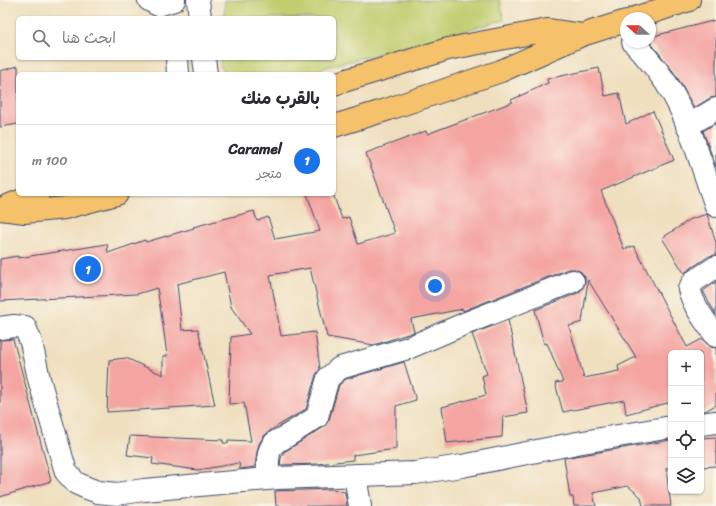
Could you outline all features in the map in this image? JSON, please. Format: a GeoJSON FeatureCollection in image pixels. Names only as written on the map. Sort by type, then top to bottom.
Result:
{"type":"FeatureCollection","features":[{"type":"Feature","properties":{"kind":"main road"},"geometry":{"type":"LineString","coordinates":[[656,13],[689,0]]}},
{"type":"Feature","properties":{"kind":"main road"},"geometry":{"type":"LineString","coordinates":[[336,125],[389,109],[501,70],[582,35],[620,26]]}},
{"type":"Feature","properties":{"kind":"main road"},"geometry":{"type":"LineString","coordinates":[[336,83],[448,49],[547,30],[582,35]]}},
{"type":"Feature","properties":{"kind":"main road"},"geometry":{"type":"LineString","coordinates":[[0,209],[33,196]]}},
{"type":"Feature","properties":{"kind":"main road"},"geometry":{"type":"LineString","coordinates":[[0,209],[25,212],[65,208],[110,196]]}},
{"type":"Feature","properties":{"kind":"street"},"geometry":{"type":"LineString","coordinates":[[147,0],[158,5],[174,0]]}},
{"type":"Feature","properties":{"kind":"street"},"geometry":{"type":"LineString","coordinates":[[147,0],[156,16]]}},
{"type":"Feature","properties":{"kind":"street"},"geometry":{"type":"LineString","coordinates":[[198,0],[200,16]]}},
{"type":"Feature","properties":{"kind":"street"},"geometry":{"type":"LineString","coordinates":[[639,48],[662,77],[674,97],[688,126],[716,206]]}},
{"type":"Feature","properties":{"kind":"street"},"geometry":{"type":"LineString","coordinates":[[177,60],[178,72]]}},
{"type":"Feature","properties":{"kind":"street"},"geometry":{"type":"LineString","coordinates":[[204,60],[206,72]]}},
{"type":"Feature","properties":{"kind":"street"},"geometry":{"type":"LineString","coordinates":[[688,126],[716,109]]}},
{"type":"Feature","properties":{"kind":"street"},"geometry":{"type":"LineString","coordinates":[[716,267],[694,281],[690,289],[697,309],[716,336]]}},
{"type":"Feature","properties":{"kind":"street"},"geometry":{"type":"LineString","coordinates":[[268,479],[269,452],[271,445],[276,440],[317,417],[328,378],[340,368],[408,348],[464,324],[573,282]]}},
{"type":"Feature","properties":{"kind":"street"},"geometry":{"type":"LineString","coordinates":[[0,328],[14,326],[25,327],[31,342],[39,379],[66,472],[88,497],[103,493],[145,498],[268,479],[415,473],[462,466],[578,443],[668,428]]}},
{"type":"Feature","properties":{"kind":"street"},"geometry":{"type":"LineString","coordinates":[[704,424],[716,422]]}},
{"type":"Feature","properties":{"kind":"street"},"geometry":{"type":"LineString","coordinates":[[355,475],[360,506]]}},
{"type":"Feature","properties":{"kind":"green space"},"geometry":{"type":"Polygon","coordinates":[[[225,0],[500,0],[504,20],[309,72],[225,72],[220,66],[221,60],[336,60],[336,16],[224,16],[225,0]]]}},
{"type":"Feature","properties":{"kind":"building"},"geometry":{"type":"Polygon","coordinates":[[[716,20],[716,97],[710,98],[694,108],[676,75],[655,48],[656,48],[656,35],[716,20]]]}},
{"type":"Feature","properties":{"kind":"building"},"geometry":{"type":"Polygon","coordinates":[[[18,66],[18,72],[16,72],[16,124],[0,127],[0,71],[18,66]]]}},
{"type":"Feature","properties":{"kind":"building"},"geometry":{"type":"Polygon","coordinates":[[[599,68],[605,96],[619,93],[626,124],[653,111],[674,160],[601,191],[624,249],[634,246],[687,347],[702,339],[711,347],[716,348],[716,405],[704,411],[704,350],[668,350],[668,403],[626,414],[624,400],[563,412],[555,383],[563,382],[547,343],[544,344],[535,310],[578,293],[582,289],[585,283],[585,277],[581,272],[575,269],[568,269],[463,311],[463,309],[411,319],[414,332],[374,345],[327,337],[310,268],[270,275],[281,336],[315,332],[320,369],[316,375],[306,409],[271,430],[264,436],[259,444],[255,467],[240,469],[239,463],[198,470],[152,464],[153,458],[127,455],[130,436],[223,440],[223,443],[228,443],[228,440],[251,441],[244,403],[229,404],[231,337],[250,334],[231,307],[224,272],[177,284],[182,330],[198,329],[215,405],[107,412],[109,360],[126,358],[163,375],[163,356],[167,356],[157,288],[137,294],[0,301],[0,259],[18,256],[18,258],[107,244],[108,253],[145,240],[146,242],[194,228],[193,227],[254,211],[257,221],[268,217],[275,239],[320,231],[308,196],[334,196],[342,219],[349,217],[358,244],[395,233],[366,153],[426,131],[427,134],[513,102],[511,100],[548,83],[547,79],[599,68]],[[588,280],[582,322],[569,326],[584,378],[619,371],[618,366],[636,357],[588,280]]]}},
{"type":"Feature","properties":{"kind":"building"},"geometry":{"type":"Polygon","coordinates":[[[716,123],[716,167],[703,131],[716,123]]]}},
{"type":"Feature","properties":{"kind":"building"},"geometry":{"type":"Polygon","coordinates":[[[707,214],[716,243],[716,255],[709,256],[684,273],[662,238],[691,219],[707,214]]]}},
{"type":"Feature","properties":{"kind":"building"},"geometry":{"type":"Polygon","coordinates":[[[716,282],[716,315],[703,291],[716,282]]]}},
{"type":"Feature","properties":{"kind":"building"},"geometry":{"type":"Polygon","coordinates":[[[508,320],[528,413],[503,417],[502,437],[447,443],[442,407],[486,395],[482,376],[487,374],[472,334],[508,320]]]}},
{"type":"Feature","properties":{"kind":"building"},"geometry":{"type":"Polygon","coordinates":[[[13,339],[51,481],[0,497],[0,340],[13,339]]]}},
{"type":"Feature","properties":{"kind":"building"},"geometry":{"type":"Polygon","coordinates":[[[404,362],[416,400],[396,406],[396,449],[353,455],[353,460],[318,464],[280,465],[284,452],[324,427],[329,420],[339,385],[346,379],[404,362]]]}},
{"type":"Feature","properties":{"kind":"building"},"geometry":{"type":"Polygon","coordinates":[[[716,437],[716,466],[704,467],[704,438],[716,437]]]}},
{"type":"Feature","properties":{"kind":"building"},"geometry":{"type":"Polygon","coordinates":[[[668,441],[668,468],[666,468],[668,494],[669,494],[671,506],[643,506],[641,497],[628,486],[593,493],[596,506],[574,506],[573,497],[570,497],[564,458],[668,441]]]}},
{"type":"Feature","properties":{"kind":"building"},"geometry":{"type":"Polygon","coordinates":[[[332,489],[345,492],[347,506],[276,506],[275,491],[332,489]]]}},
{"type":"Feature","properties":{"kind":"place","name":"Caramel"},"geometry":{"type":"Point","coordinates":[88,269]}}]}
